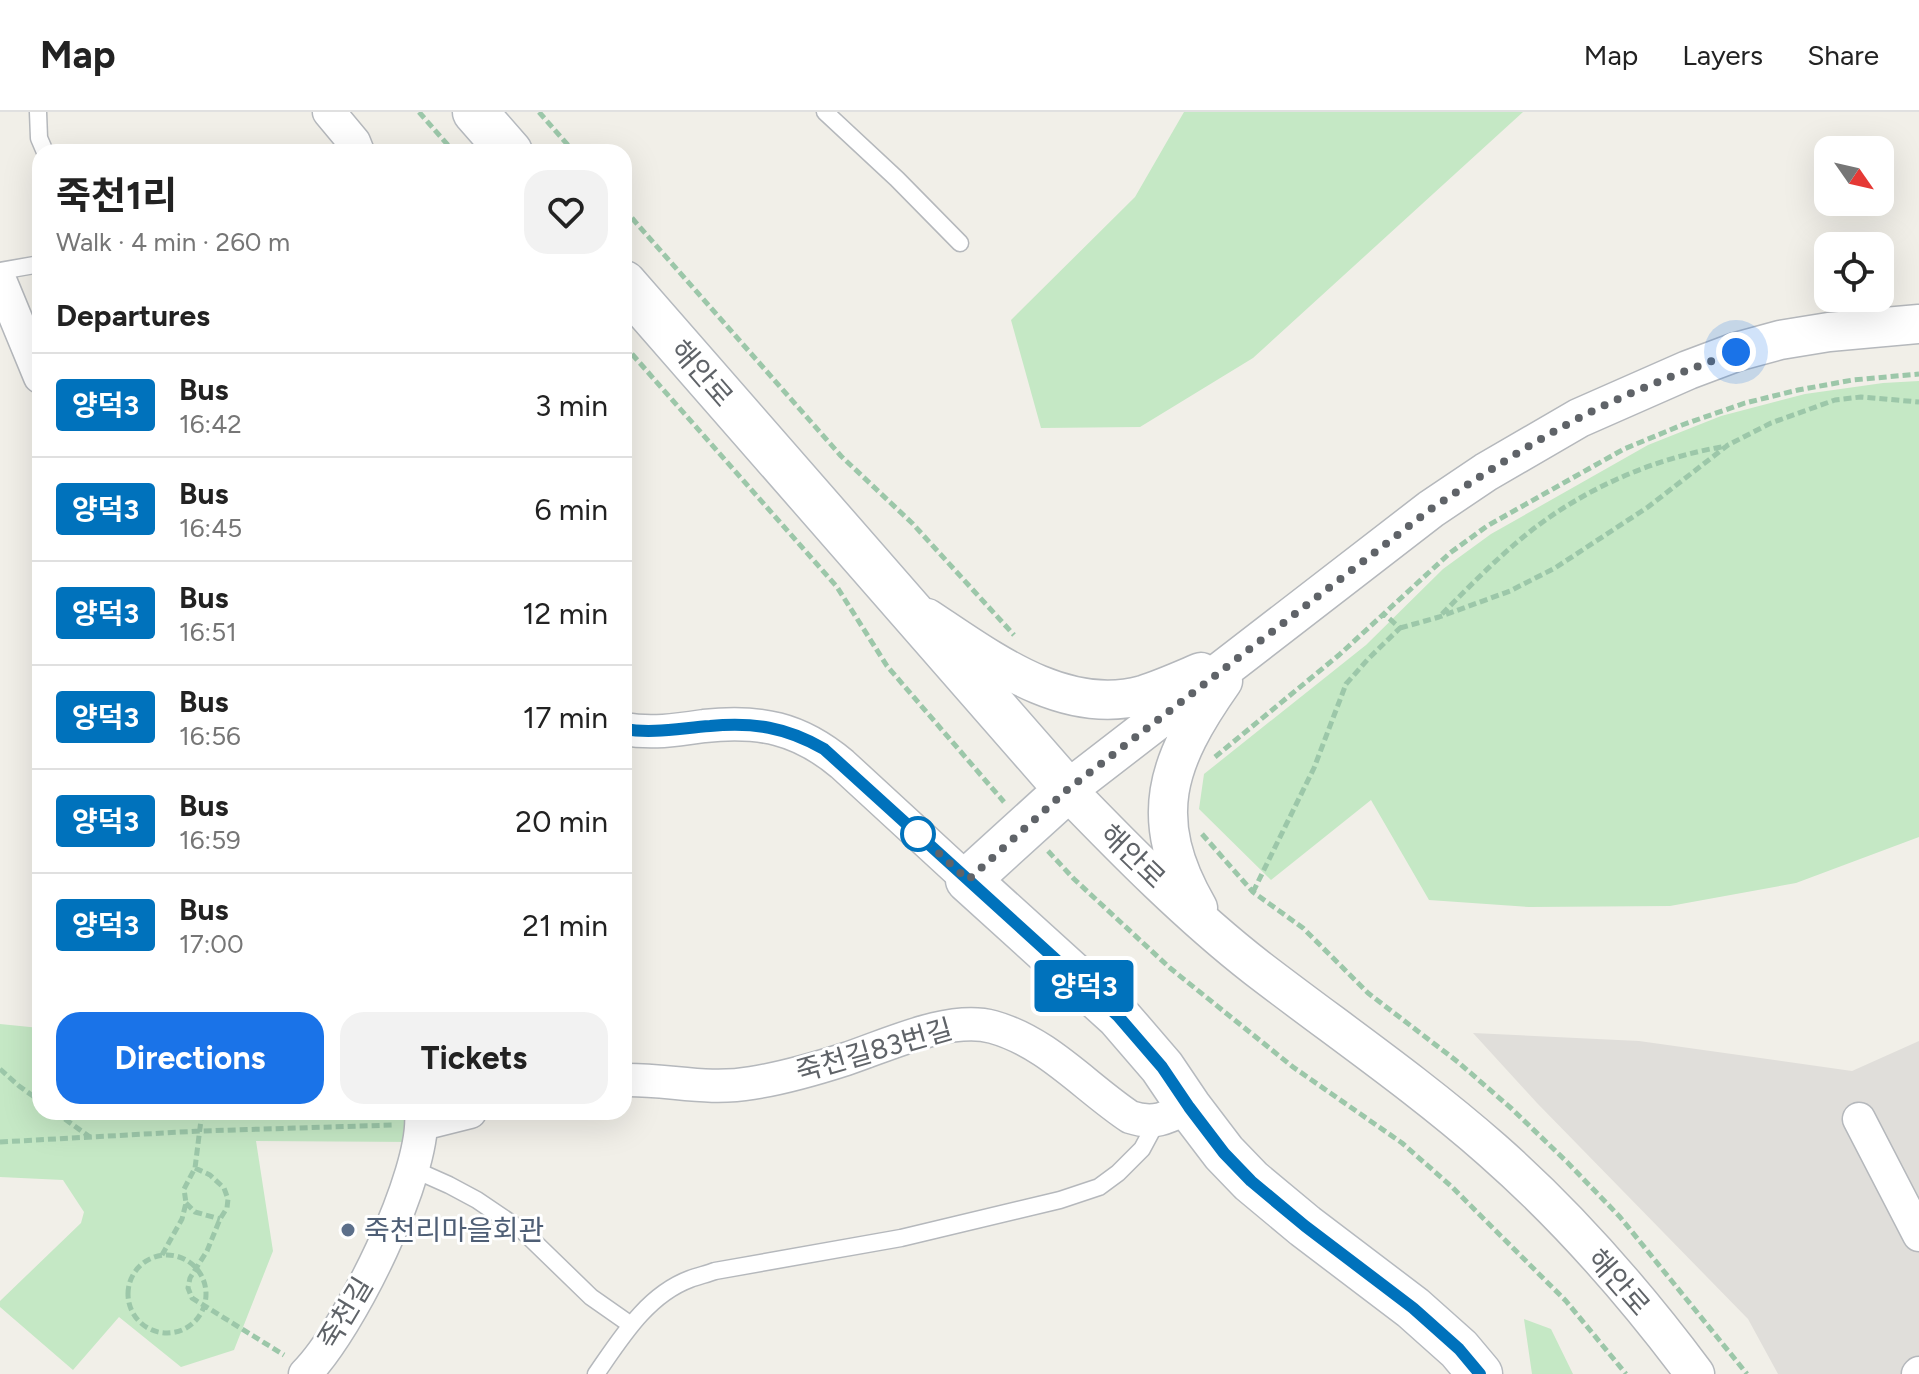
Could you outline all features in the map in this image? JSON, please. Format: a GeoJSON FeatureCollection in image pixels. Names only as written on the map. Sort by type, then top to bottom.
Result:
{"type":"FeatureCollection","features":[{"type":"Feature","properties":{"kind":"main road"},"geometry":{"type":"LineString","coordinates":[[475,112],[503,144]]}},
{"type":"Feature","properties":{"kind":"main road","name":"해안로"},"geometry":{"type":"LineString","coordinates":[[632,292],[1067,790]]}},
{"type":"Feature","properties":{"kind":"main road"},"geometry":{"type":"LineString","coordinates":[[1067,790],[968,880],[1118,1016],[1162,1067],[1173,1114],[1224,1153],[1251,1181],[1305,1226],[1413,1308],[1459,1349],[1480,1374]]}},
{"type":"Feature","properties":{"kind":"street"},"geometry":{"type":"LineString","coordinates":[[329,112],[355,144]]}},
{"type":"Feature","properties":{"kind":"street"},"geometry":{"type":"LineString","coordinates":[[0,280],[32,358]]}},
{"type":"Feature","properties":{"kind":"street"},"geometry":{"type":"LineString","coordinates":[[1067,790],[1431,509],[1486,472],[1579,418],[1736,352],[1780,340],[1829,332],[1919,324]]}},
{"type":"Feature","properties":{"kind":"street"},"geometry":{"type":"LineString","coordinates":[[900,599],[1004,667],[1046,687],[1077,697],[1109,700],[1141,695],[1240,656]]}},
{"type":"Feature","properties":{"kind":"street"},"geometry":{"type":"LineString","coordinates":[[1210,927],[1185,885],[1172,849],[1167,820],[1169,792],[1174,768],[1186,742],[1208,702],[1240,656]]}},
{"type":"Feature","properties":{"kind":"street"},"geometry":{"type":"LineString","coordinates":[[632,730],[652,732],[734,724],[782,730],[804,737],[842,764],[968,880]]}},
{"type":"Feature","properties":{"kind":"street","name":"해안로"},"geometry":{"type":"LineString","coordinates":[[1067,790],[1156,879],[1256,967],[1365,1047],[1492,1150],[1585,1243],[1695,1374]]}},
{"type":"Feature","properties":{"kind":"street","name":"죽천길83번길"},"geometry":{"type":"LineString","coordinates":[[632,1081],[707,1087],[755,1083],[819,1067],[936,1029],[970,1023],[990,1026],[1030,1042],[1130,1117],[1142,1121],[1173,1114]]}},
{"type":"Feature","properties":{"kind":"street"},"geometry":{"type":"LineString","coordinates":[[1859,1119],[1919,1235]]}},
{"type":"Feature","properties":{"kind":"street","name":"죽천길"},"geometry":{"type":"LineString","coordinates":[[307,1372],[326,1348],[369,1276],[413,1169],[421,1120]]}},
{"type":"Feature","properties":{"kind":"lane"},"geometry":{"type":"LineString","coordinates":[[38,112],[42,144]]}},
{"type":"Feature","properties":{"kind":"lane"},"geometry":{"type":"LineString","coordinates":[[825,112],[960,243]]}},
{"type":"Feature","properties":{"kind":"lane"},"geometry":{"type":"LineString","coordinates":[[0,271],[32,265]]}},
{"type":"Feature","properties":{"kind":"lane"},"geometry":{"type":"LineString","coordinates":[[596,1374],[631,1325],[652,1303],[690,1279],[715,1271],[901,1238],[1060,1200],[1099,1187],[1118,1173],[1173,1114]]}},
{"type":"Feature","properties":{"kind":"lane"},"geometry":{"type":"LineString","coordinates":[[413,1169],[477,1200],[524,1232],[591,1297],[631,1325]]}},
{"type":"Feature","properties":{"kind":"path"},"geometry":{"type":"LineString","coordinates":[[419,112],[447,144]]}},
{"type":"Feature","properties":{"kind":"path"},"geometry":{"type":"LineString","coordinates":[[539,112],[567,144]]}},
{"type":"Feature","properties":{"kind":"path"},"geometry":{"type":"LineString","coordinates":[[1209,761],[1339,655],[1450,553],[1487,526],[1624,449],[1745,403],[1853,380],[1919,374]]}},
{"type":"Feature","properties":{"kind":"path"},"geometry":{"type":"LineString","coordinates":[[1253,892],[1314,768],[1346,684],[1400,628],[1510,591],[1555,568],[1648,507],[1728,445],[1771,423],[1835,400],[1861,397],[1919,402]]}},
{"type":"Feature","properties":{"kind":"path"},"geometry":{"type":"LineString","coordinates":[[1439,617],[1523,537],[1570,503],[1658,462],[1728,445]]}},
{"type":"Feature","properties":{"kind":"path"},"geometry":{"type":"LineString","coordinates":[[1384,614],[1400,628]]}},
{"type":"Feature","properties":{"kind":"path"},"geometry":{"type":"LineString","coordinates":[[0,1069],[32,1095]]}},
{"type":"Feature","properties":{"kind":"path"},"geometry":{"type":"LineString","coordinates":[[66,1120],[90,1137]]}},
{"type":"Feature","properties":{"kind":"path"},"geometry":{"type":"LineString","coordinates":[[162,1255],[182,1219],[186,1203],[184,1189],[195,1168],[201,1120]]}},
{"type":"Feature","properties":{"kind":"path"},"geometry":{"type":"LineString","coordinates":[[0,1142],[387,1120]]}},
{"type":"Feature","properties":{"kind":"path"},"geometry":{"type":"LineString","coordinates":[[195,1168],[210,1175],[224,1188],[228,1199],[227,1208],[207,1251],[190,1278],[188,1288],[192,1298],[307,1372]]}},
{"type":"Feature","properties":{"kind":"path"},"geometry":{"type":"LineString","coordinates":[[186,1203],[195,1212],[220,1219]]}},
{"type":"Feature","properties":{"kind":"path"},"geometry":{"type":"LineString","coordinates":[[175,1255],[197,1268],[204,1280],[205,1305],[199,1317],[189,1326],[165,1333],[152,1330],[133,1314],[128,1289],[132,1277],[149,1259],[175,1255]]}},
{"type":"Feature","properties":{"kind":"shaded area"},"geometry":{"type":"Polygon","coordinates":[[[1473,1033],[1639,1041],[1852,1071],[1919,1041],[1919,1374],[1778,1374],[1748,1319],[1473,1033]]]}},
{"type":"Feature","properties":{"kind":"green space"},"geometry":{"type":"Polygon","coordinates":[[[1184,112],[1523,112],[1253,358],[1140,427],[1041,428],[1011,320],[1135,197],[1184,112]]]}},
{"type":"Feature","properties":{"kind":"green space"},"geometry":{"type":"Polygon","coordinates":[[[1919,381],[1919,837],[1796,883],[1670,906],[1529,907],[1429,900],[1371,800],[1271,880],[1199,809],[1204,774],[1366,645],[1443,569],[1491,534],[1648,445],[1721,416],[1805,394],[1919,381]]]}},
{"type":"Feature","properties":{"kind":"green space"},"geometry":{"type":"Polygon","coordinates":[[[0,1024],[32,1027],[32,1120],[412,1120],[413,1142],[256,1141],[273,1251],[234,1350],[181,1367],[119,1317],[73,1370],[0,1307],[0,1301],[81,1223],[84,1212],[63,1180],[0,1177],[0,1024]]]}},
{"type":"Feature","properties":{"kind":"green space"},"geometry":{"type":"Polygon","coordinates":[[[1524,1319],[1551,1329],[1573,1374],[1532,1374],[1524,1319]]]}},
{"type":"Feature","properties":{"kind":"bus line","name":"양덕3"},"geometry":{"type":"LineString","coordinates":[[632,730],[652,732],[734,724],[759,726],[804,737],[824,749],[1118,1016],[1162,1067],[1224,1153],[1251,1181],[1413,1308],[1459,1349],[1480,1374]]}},
{"type":"Feature","properties":{"kind":"place","name":"죽천리마을회관"},"geometry":{"type":"Point","coordinates":[348,1230]}},
{"type":"Feature","properties":{"kind":"route"},"geometry":{"type":"LineString","coordinates":[[918,834],[968,880],[1067,790],[1431,509],[1486,472],[1579,418],[1736,352]]}}]}
